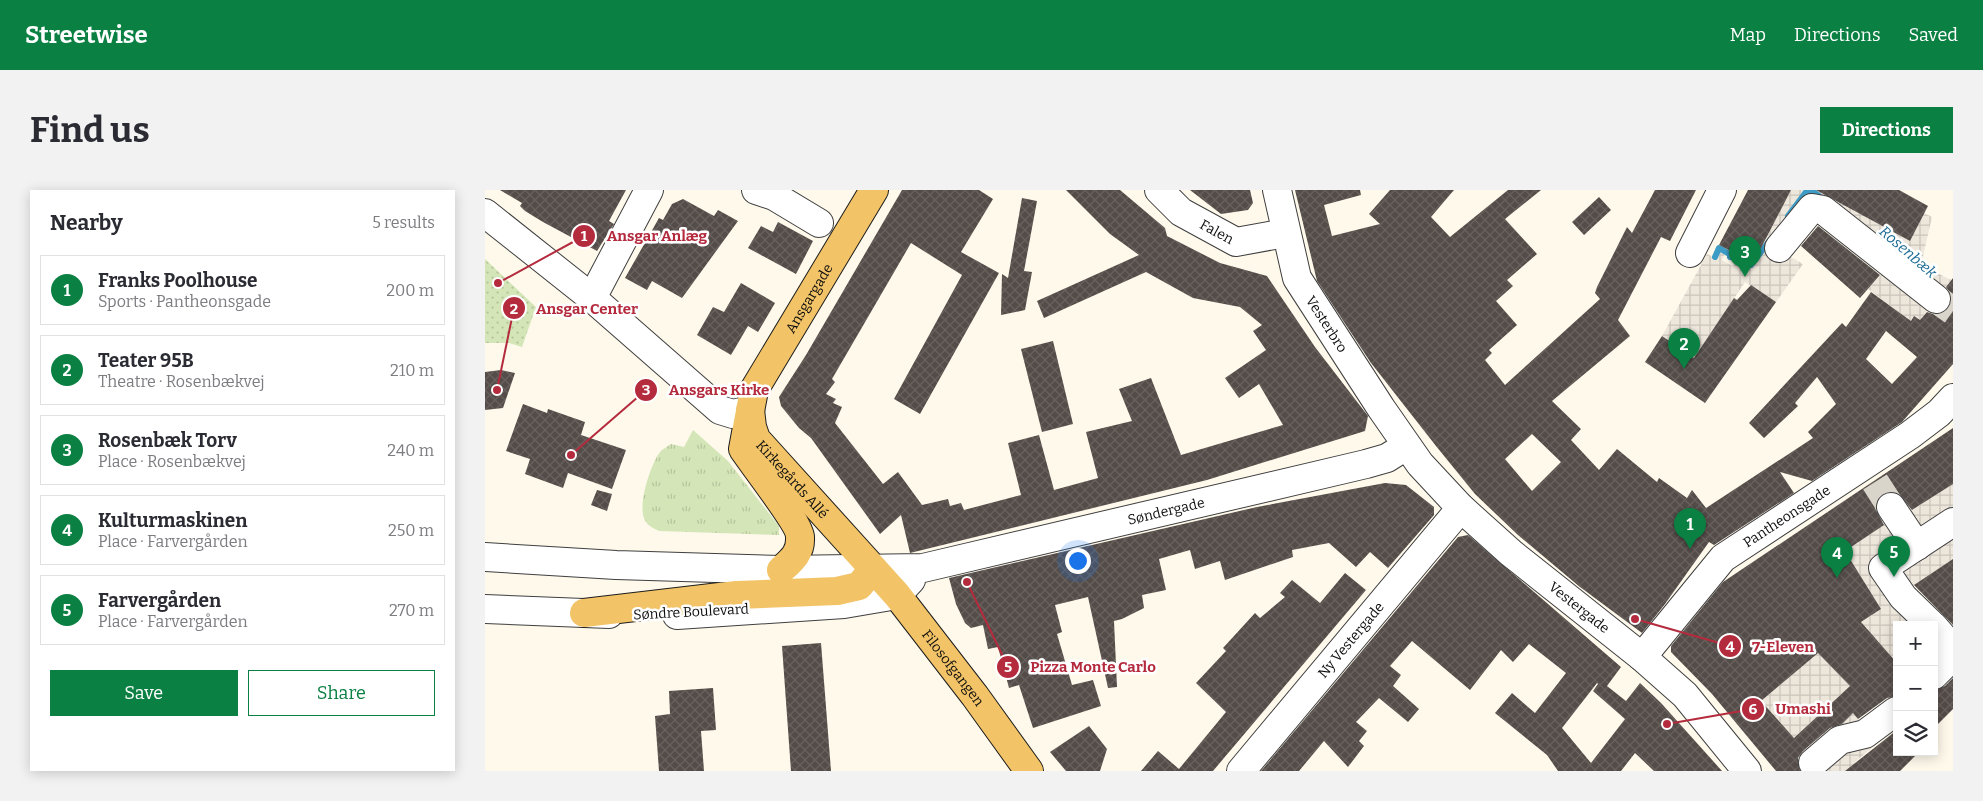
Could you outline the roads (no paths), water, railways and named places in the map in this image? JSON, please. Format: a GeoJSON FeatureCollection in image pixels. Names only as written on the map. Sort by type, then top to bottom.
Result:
{"type":"FeatureCollection","features":[{"type":"Feature","properties":{"kind":"main road","name":"Ansgargade"},"geometry":{"type":"LineString","coordinates":[[781,570],[797,555],[801,536],[794,520],[743,449],[750,410],[755,390],[874,190]]}},
{"type":"Feature","properties":{"kind":"main road","name":"Kirkegårds Allé"},"geometry":{"type":"LineString","coordinates":[[750,410],[751,427],[756,439],[873,569]]}},
{"type":"Feature","properties":{"kind":"main road","name":"Filosofgangen"},"geometry":{"type":"LineString","coordinates":[[873,569],[897,595],[975,696],[1029,771]]}},
{"type":"Feature","properties":{"kind":"main road"},"geometry":{"type":"LineString","coordinates":[[584,613],[737,595],[837,591],[859,586],[873,569]]}},
{"type":"Feature","properties":{"kind":"street"},"geometry":{"type":"LineString","coordinates":[[592,298],[649,190]]}},
{"type":"Feature","properties":{"kind":"street"},"geometry":{"type":"LineString","coordinates":[[756,190],[774,196],[819,224]]}},
{"type":"Feature","properties":{"kind":"street","name":"Falen"},"geometry":{"type":"LineString","coordinates":[[1159,190],[1181,212],[1236,242],[1285,233]]}},
{"type":"Feature","properties":{"kind":"street","name":"Vesterbro"},"geometry":{"type":"LineString","coordinates":[[1277,190],[1285,233],[1297,278],[1406,446]]}},
{"type":"Feature","properties":{"kind":"street"},"geometry":{"type":"LineString","coordinates":[[1690,253],[1722,190]]}},
{"type":"Feature","properties":{"kind":"street"},"geometry":{"type":"LineString","coordinates":[[1779,248],[1812,208],[1823,210],[1936,299]]}},
{"type":"Feature","properties":{"kind":"street"},"geometry":{"type":"LineString","coordinates":[[485,213],[592,298],[720,410],[733,414],[750,410]]}},
{"type":"Feature","properties":{"kind":"street","name":"Pantheonsgade"},"geometry":{"type":"LineString","coordinates":[[1642,657],[1723,558],[1869,474],[1910,435],[1939,413],[1953,398]]}},
{"type":"Feature","properties":{"kind":"street","name":"Vestergade"},"geometry":{"type":"LineString","coordinates":[[1406,446],[1461,508],[1511,553],[1642,657],[1685,695],[1747,771]]}},
{"type":"Feature","properties":{"kind":"street","name":"Søndergade"},"geometry":{"type":"LineString","coordinates":[[873,569],[923,568],[1366,464],[1387,458],[1406,446]]}},
{"type":"Feature","properties":{"kind":"street"},"geometry":{"type":"LineString","coordinates":[[1891,507],[1917,546]]}},
{"type":"Feature","properties":{"kind":"street","name":"Ny Vestergade"},"geometry":{"type":"LineString","coordinates":[[1241,771],[1461,508]]}},
{"type":"Feature","properties":{"kind":"street"},"geometry":{"type":"LineString","coordinates":[[1928,621],[1903,597],[1883,568],[1953,522]]}},
{"type":"Feature","properties":{"kind":"street"},"geometry":{"type":"LineString","coordinates":[[485,557],[616,565],[781,570],[873,569]]}},
{"type":"Feature","properties":{"kind":"street"},"geometry":{"type":"LineString","coordinates":[[897,595],[923,568]]}},
{"type":"Feature","properties":{"kind":"street","name":"Søndre Boulevard"},"geometry":{"type":"LineString","coordinates":[[485,609],[655,616],[845,604],[897,595]]}},
{"type":"Feature","properties":{"kind":"street"},"geometry":{"type":"LineString","coordinates":[[1938,632],[1953,648]]}},
{"type":"Feature","properties":{"kind":"street"},"geometry":{"type":"LineString","coordinates":[[1938,671],[1953,656]]}},
{"type":"Feature","properties":{"kind":"street"},"geometry":{"type":"LineString","coordinates":[[1813,763],[1840,740],[1865,734],[1893,713]]}},
{"type":"Feature","properties":{"kind":"waterway","name":"Rosenbæk"},"geometry":{"type":"LineString","coordinates":[[1788,216],[1806,192],[1811,190],[1823,199]]}},
{"type":"Feature","properties":{"kind":"waterway","name":"Rosenbæk"},"geometry":{"type":"LineString","coordinates":[[1730,257],[1731,255],[1751,265],[1770,240]]}},
{"type":"Feature","properties":{"kind":"waterway"},"geometry":{"type":"LineString","coordinates":[[1715,257],[1719,248],[1731,255]]}},
{"type":"Feature","properties":{"kind":"tunnel"},"geometry":{"type":"LineString","coordinates":[[1936,299],[1953,311]]}},
{"type":"Feature","properties":{"kind":"tunnel"},"geometry":{"type":"LineString","coordinates":[[1875,482],[1891,507]]}},
{"type":"Feature","properties":{"kind":"place","name":"Rosenbæk Torv"},"geometry":{"type":"Point","coordinates":[1745,277]}},
{"type":"Feature","properties":{"kind":"place","name":"Ansgar Anlæg"},"geometry":{"type":"Point","coordinates":[498,283]}},
{"type":"Feature","properties":{"kind":"place","name":"Teater 95B"},"geometry":{"type":"Point","coordinates":[1684,369]}},
{"type":"Feature","properties":{"kind":"place","name":"Ansgar Center"},"geometry":{"type":"Point","coordinates":[497,390]}},
{"type":"Feature","properties":{"kind":"place","name":"Ansgars Kirke"},"geometry":{"type":"Point","coordinates":[571,455]}},
{"type":"Feature","properties":{"kind":"place","name":"Franks Poolhouse"},"geometry":{"type":"Point","coordinates":[1690,549]}},
{"type":"Feature","properties":{"kind":"place","name":"Farvergården"},"geometry":{"type":"Point","coordinates":[1894,577]}},
{"type":"Feature","properties":{"kind":"place","name":"Kulturmaskinen"},"geometry":{"type":"Point","coordinates":[1837,578]}},
{"type":"Feature","properties":{"kind":"place","name":"Pizza Monte Carlo"},"geometry":{"type":"Point","coordinates":[967,582]}},
{"type":"Feature","properties":{"kind":"place","name":"7-Eleven"},"geometry":{"type":"Point","coordinates":[1635,619]}},
{"type":"Feature","properties":{"kind":"place","name":"Umashi"},"geometry":{"type":"Point","coordinates":[1667,724]}}]}
